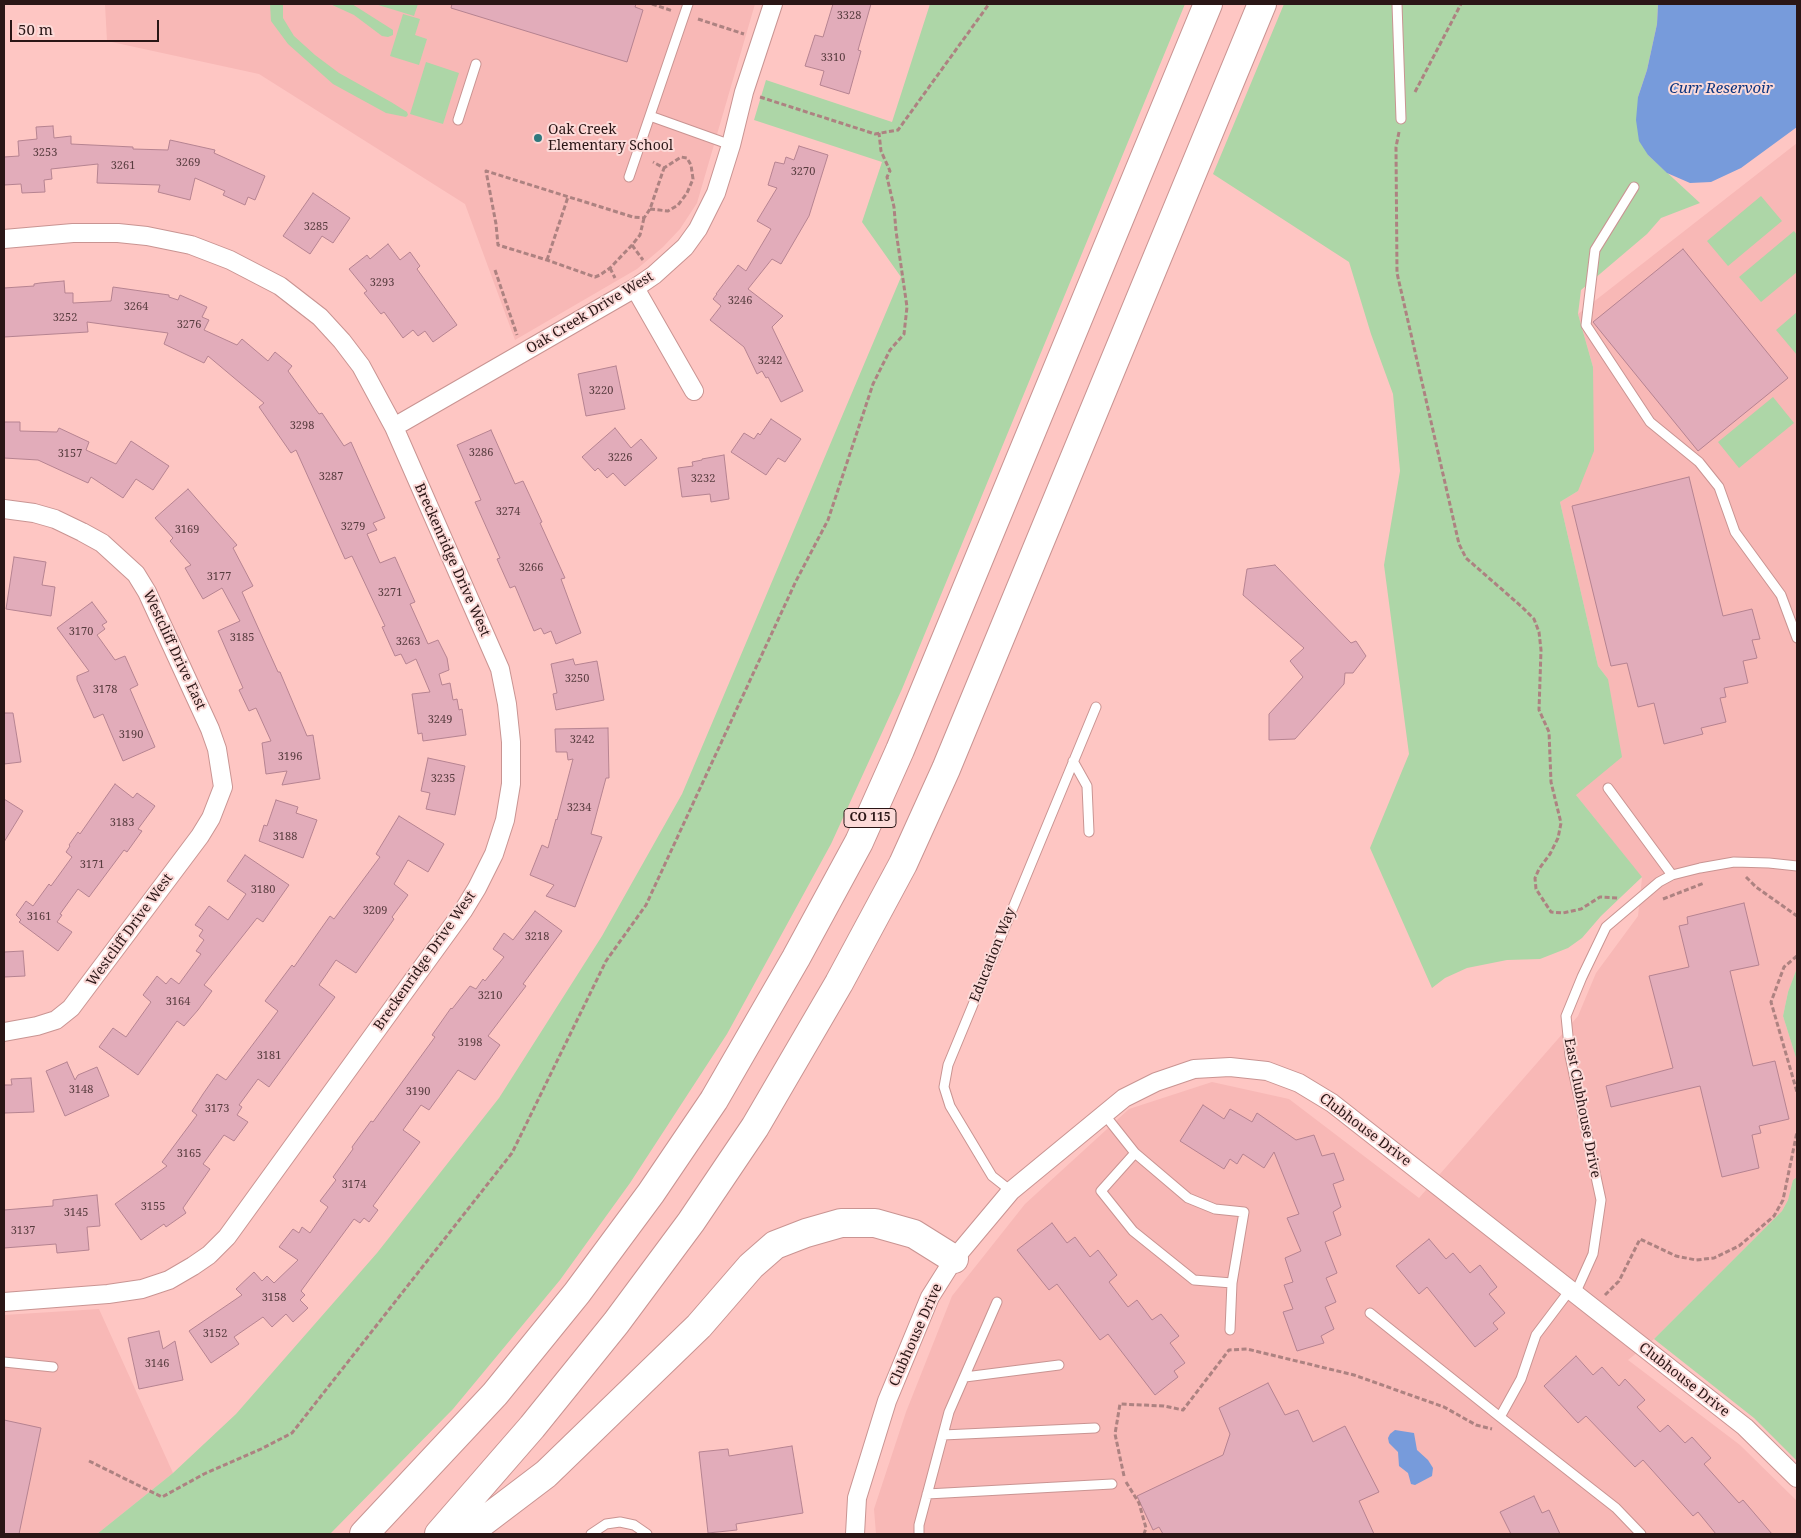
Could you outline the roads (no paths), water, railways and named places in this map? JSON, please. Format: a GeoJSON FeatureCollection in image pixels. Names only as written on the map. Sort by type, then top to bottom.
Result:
{"type":"FeatureCollection","features":[{"type":"Feature","properties":{"kind":"highway","name":"CO 115"},"geometry":{"type":"LineString","coordinates":[[364,1534],[495,1394],[577,1293],[650,1194],[714,1100],[796,958],[859,842],[900,750],[1208,4]]}},
{"type":"Feature","properties":{"kind":"highway"},"geometry":{"type":"LineString","coordinates":[[439,1534],[538,1419],[616,1323],[691,1222],[755,1126],[839,983],[894,881],[950,760],[1262,4]]}},
{"type":"Feature","properties":{"kind":"highway"},"geometry":{"type":"LineString","coordinates":[[467,1534],[546,1474],[699,1326],[751,1266],[775,1245],[806,1233],[841,1223],[875,1223],[914,1234],[954,1259]]}},
{"type":"Feature","properties":{"kind":"street","name":"Oak Creek Drive West"},"geometry":{"type":"LineString","coordinates":[[394,427],[634,288],[669,262],[685,247],[698,229],[716,193],[731,145],[744,92],[772,4]]}},
{"type":"Feature","properties":{"kind":"street","name":"Breckenridge Drive West"},"geometry":{"type":"LineString","coordinates":[[4,239],[73,233],[118,233],[147,236],[191,245],[230,260],[280,286],[320,317],[361,366],[394,427],[500,669],[507,704],[511,742],[511,784],[505,820],[494,854],[477,888],[463,911],[227,1237],[209,1255],[169,1280],[142,1289],[108,1294],[4,1302]]}},
{"type":"Feature","properties":{"kind":"street"},"geometry":{"type":"LineString","coordinates":[[634,288],[694,390]]}},
{"type":"Feature","properties":{"kind":"street","name":"Westcliff Drive East"},"geometry":{"type":"LineString","coordinates":[[4,509],[34,513],[55,519],[82,532],[102,543],[136,574],[148,592],[210,729],[217,749],[223,787]]}},
{"type":"Feature","properties":{"kind":"street","name":"Westcliff Drive West"},"geometry":{"type":"LineString","coordinates":[[4,1032],[37,1026],[56,1020],[71,1008],[200,836],[211,818],[223,787]]}},
{"type":"Feature","properties":{"kind":"street","name":"Clubhouse Drive"},"geometry":{"type":"LineString","coordinates":[[855,1534],[857,1498],[886,1401],[930,1297],[954,1259],[1012,1191],[1124,1098],[1156,1082],[1194,1069],[1230,1067],[1267,1071],[1291,1080],[1332,1103],[1744,1427],[1797,1478]]}},
{"type":"Feature","properties":{"kind":"lane"},"geometry":{"type":"LineString","coordinates":[[629,176],[688,4]]}},
{"type":"Feature","properties":{"kind":"lane"},"geometry":{"type":"LineString","coordinates":[[1397,4],[1401,119]]}},
{"type":"Feature","properties":{"kind":"lane"},"geometry":{"type":"LineString","coordinates":[[458,120],[476,64]]}},
{"type":"Feature","properties":{"kind":"lane"},"geometry":{"type":"LineString","coordinates":[[650,116],[731,145]]}},
{"type":"Feature","properties":{"kind":"lane"},"geometry":{"type":"LineString","coordinates":[[1634,187],[1595,250],[1586,325],[1650,422],[1699,462],[1719,487],[1735,532],[1781,595],[1797,638]]}},
{"type":"Feature","properties":{"kind":"lane","name":"Education Way"},"geometry":{"type":"LineString","coordinates":[[1012,1191],[992,1176],[950,1106],[944,1087],[948,1065],[1096,707]]}},
{"type":"Feature","properties":{"kind":"lane"},"geometry":{"type":"LineString","coordinates":[[1073,762],[1087,786],[1089,832]]}},
{"type":"Feature","properties":{"kind":"lane"},"geometry":{"type":"LineString","coordinates":[[1608,788],[1672,875]]}},
{"type":"Feature","properties":{"kind":"lane","name":"East Clubhouse Drive"},"geometry":{"type":"LineString","coordinates":[[1500,1417],[1521,1379],[1536,1335],[1572,1292],[1593,1254],[1601,1200],[1570,1056],[1566,1016],[1582,976],[1606,927],[1659,882],[1672,875],[1734,862],[1797,866]]}},
{"type":"Feature","properties":{"kind":"lane"},"geometry":{"type":"LineString","coordinates":[[1104,1114],[1135,1152],[1188,1198],[1215,1209],[1244,1212],[1232,1283],[1230,1330]]}},
{"type":"Feature","properties":{"kind":"lane"},"geometry":{"type":"LineString","coordinates":[[1135,1152],[1101,1191],[1133,1231],[1194,1280],[1232,1283]]}},
{"type":"Feature","properties":{"kind":"lane"},"geometry":{"type":"LineString","coordinates":[[919,1534],[919,1525],[949,1412],[997,1302]]}},
{"type":"Feature","properties":{"kind":"lane"},"geometry":{"type":"LineString","coordinates":[[1370,1313],[1616,1508],[1631,1530],[1641,1534]]}},
{"type":"Feature","properties":{"kind":"lane"},"geometry":{"type":"LineString","coordinates":[[4,1362],[53,1367]]}},
{"type":"Feature","properties":{"kind":"lane"},"geometry":{"type":"LineString","coordinates":[[965,1376],[1059,1365]]}},
{"type":"Feature","properties":{"kind":"lane"},"geometry":{"type":"LineString","coordinates":[[943,1435],[1095,1428]]}},
{"type":"Feature","properties":{"kind":"lane"},"geometry":{"type":"LineString","coordinates":[[927,1494],[1112,1484]]}},
{"type":"Feature","properties":{"kind":"lane"},"geometry":{"type":"LineString","coordinates":[[591,1534],[606,1524],[620,1522],[634,1525],[648,1534]]}},
{"type":"Feature","properties":{"kind":"water","name":"Curr Reservoir"},"geometry":{"type":"Polygon","coordinates":[[[1658,4],[1797,4],[1797,127],[1741,168],[1711,182],[1690,183],[1667,173],[1648,155],[1639,141],[1636,120],[1638,97],[1647,70],[1657,24],[1658,4]]]}},
{"type":"Feature","properties":{"kind":"water"},"geometry":{"type":"Polygon","coordinates":[[[1395,1430],[1414,1433],[1417,1450],[1428,1460],[1433,1468],[1432,1476],[1415,1485],[1411,1484],[1408,1473],[1399,1466],[1398,1452],[1389,1443],[1388,1438],[1395,1430]]]}},
{"type":"Feature","properties":{"kind":"place","name":"Oak Creek Elementary School"},"geometry":{"type":"Point","coordinates":[538,138]}}]}
